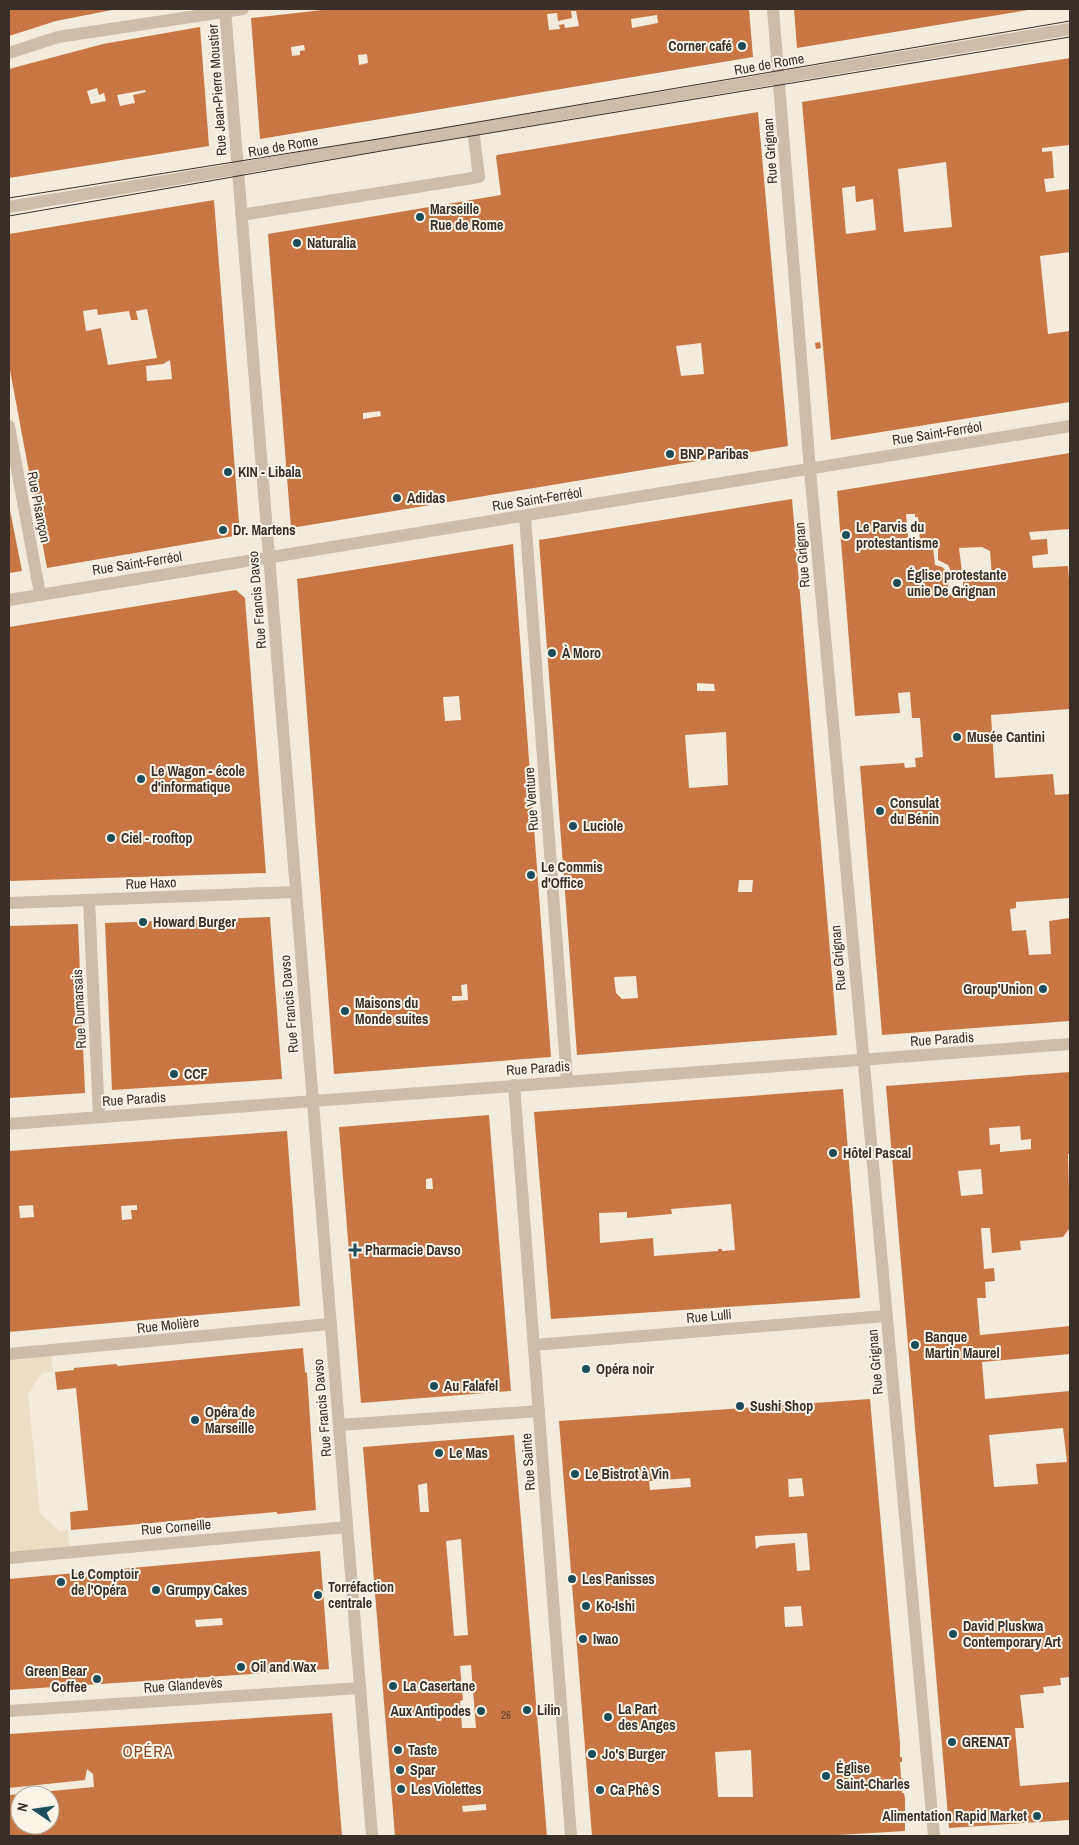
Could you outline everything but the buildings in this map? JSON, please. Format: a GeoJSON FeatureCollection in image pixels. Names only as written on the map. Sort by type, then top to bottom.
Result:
{"type":"FeatureCollection","features":[{"type":"Feature","properties":{"kind":"street"},"geometry":{"type":"LineString","coordinates":[[9,53],[58,37],[225,10],[243,9]]}},
{"type":"Feature","properties":{"kind":"street","name":"Rue Grignan"},"geometry":{"type":"LineString","coordinates":[[773,9],[780,77],[810,470],[885,1316],[934,1836]]}},
{"type":"Feature","properties":{"kind":"street","name":"Rue Jean-Pierre Moustier"},"geometry":{"type":"LineString","coordinates":[[225,10],[238,169]]}},
{"type":"Feature","properties":{"kind":"street","name":"Rue de Rome"},"geometry":{"type":"LineString","coordinates":[[9,207],[1070,29]]}},
{"type":"Feature","properties":{"kind":"street"},"geometry":{"type":"LineString","coordinates":[[241,215],[480,177],[473,129]]}},
{"type":"Feature","properties":{"kind":"street","name":"Rue Francis Davso"},"geometry":{"type":"LineString","coordinates":[[238,169],[372,1836]]}},
{"type":"Feature","properties":{"kind":"street","name":"Rue Pisançon"},"geometry":{"type":"LineString","coordinates":[[9,426],[40,594]]}},
{"type":"Feature","properties":{"kind":"street","name":"Rue Saint-Ferréol"},"geometry":{"type":"LineString","coordinates":[[9,600],[1070,426]]}},
{"type":"Feature","properties":{"kind":"street","name":"Rue Venture"},"geometry":{"type":"LineString","coordinates":[[525,516],[567,1081]]}},
{"type":"Feature","properties":{"kind":"street","name":"Rue Haxo"},"geometry":{"type":"LineString","coordinates":[[9,903],[295,892]]}},
{"type":"Feature","properties":{"kind":"street","name":"Rue Dumarsais"},"geometry":{"type":"LineString","coordinates":[[89,900],[99,1117]]}},
{"type":"Feature","properties":{"kind":"street","name":"Rue Paradis"},"geometry":{"type":"LineString","coordinates":[[9,1124],[1070,1044]]}},
{"type":"Feature","properties":{"kind":"street","name":"Rue Sainte"},"geometry":{"type":"LineString","coordinates":[[514,1085],[571,1836]]}},
{"type":"Feature","properties":{"kind":"street","name":"Rue Lulli"},"geometry":{"type":"LineString","coordinates":[[534,1345],[885,1316]]}},
{"type":"Feature","properties":{"kind":"street","name":"Rue Molière"},"geometry":{"type":"LineString","coordinates":[[9,1354],[330,1324]]}},
{"type":"Feature","properties":{"kind":"street"},"geometry":{"type":"LineString","coordinates":[[339,1425],[539,1411]]}},
{"type":"Feature","properties":{"kind":"street","name":"Rue Corneille"},"geometry":{"type":"LineString","coordinates":[[9,1558],[347,1527]]}},
{"type":"Feature","properties":{"kind":"street","name":"Rue Glandevès"},"geometry":{"type":"LineString","coordinates":[[9,1711],[360,1688]]}},
{"type":"Feature","properties":{"kind":"shaded area"},"geometry":{"type":"Polygon","coordinates":[[[51,1351],[53,1372],[42,1373],[28,1394],[40,1513],[59,1531],[68,1530],[70,1552],[9,1558],[9,1354],[51,1351]]]}},
{"type":"Feature","properties":{"kind":"tram line"},"geometry":{"type":"LineString","coordinates":[[9,198],[384,138],[1070,21]]}},
{"type":"Feature","properties":{"kind":"tram line"},"geometry":{"type":"LineString","coordinates":[[9,216],[387,150],[1070,37]]}},
{"type":"Feature","properties":{"kind":"place","name":"Corner café"},"geometry":{"type":"Point","coordinates":[742,46]}},
{"type":"Feature","properties":{"kind":"place","name":"Marseille Rue de Rome"},"geometry":{"type":"Point","coordinates":[420,217]}},
{"type":"Feature","properties":{"kind":"place","name":"Naturalia"},"geometry":{"type":"Point","coordinates":[297,243]}},
{"type":"Feature","properties":{"kind":"place","name":"BNP Paribas"},"geometry":{"type":"Point","coordinates":[670,454]}},
{"type":"Feature","properties":{"kind":"place","name":"KIN - Libala"},"geometry":{"type":"Point","coordinates":[228,472]}},
{"type":"Feature","properties":{"kind":"place","name":"Adidas"},"geometry":{"type":"Point","coordinates":[397,498]}},
{"type":"Feature","properties":{"kind":"place","name":"Dr. Martens"},"geometry":{"type":"Point","coordinates":[223,530]}},
{"type":"Feature","properties":{"kind":"place","name":"Le Parvis du protestantisme"},"geometry":{"type":"Point","coordinates":[846,535]}},
{"type":"Feature","properties":{"kind":"place","name":"Église protestante unie De Grignan"},"geometry":{"type":"Point","coordinates":[897,583]}},
{"type":"Feature","properties":{"kind":"place","name":"À Moro"},"geometry":{"type":"Point","coordinates":[552,653]}},
{"type":"Feature","properties":{"kind":"place","name":"Musée Cantini"},"geometry":{"type":"Point","coordinates":[957,737]}},
{"type":"Feature","properties":{"kind":"place","name":"Le Wagon - école d'informatique"},"geometry":{"type":"Point","coordinates":[141,779]}},
{"type":"Feature","properties":{"kind":"place","name":"Consulat du Bénin"},"geometry":{"type":"Point","coordinates":[880,811]}},
{"type":"Feature","properties":{"kind":"place","name":"Luciole"},"geometry":{"type":"Point","coordinates":[573,826]}},
{"type":"Feature","properties":{"kind":"place","name":"Ciel - rooftop"},"geometry":{"type":"Point","coordinates":[111,838]}},
{"type":"Feature","properties":{"kind":"place","name":"Le Commis d'Office"},"geometry":{"type":"Point","coordinates":[531,875]}},
{"type":"Feature","properties":{"kind":"place","name":"Howard Burger"},"geometry":{"type":"Point","coordinates":[143,922]}},
{"type":"Feature","properties":{"kind":"place","name":"Group'Union"},"geometry":{"type":"Point","coordinates":[1043,989]}},
{"type":"Feature","properties":{"kind":"place","name":"Maisons du Monde suites"},"geometry":{"type":"Point","coordinates":[345,1011]}},
{"type":"Feature","properties":{"kind":"place","name":"CCF"},"geometry":{"type":"Point","coordinates":[174,1074]}},
{"type":"Feature","properties":{"kind":"place","name":"Hôtel Pascal"},"geometry":{"type":"Point","coordinates":[833,1153]}},
{"type":"Feature","properties":{"kind":"place","name":"Pharmacie Davso"},"geometry":{"type":"Point","coordinates":[355,1250]}},
{"type":"Feature","properties":{"kind":"place","name":"Banque Martin Maurel"},"geometry":{"type":"Point","coordinates":[915,1345]}},
{"type":"Feature","properties":{"kind":"place","name":"Opéra noir"},"geometry":{"type":"Point","coordinates":[586,1369]}},
{"type":"Feature","properties":{"kind":"place","name":"Au Falafel"},"geometry":{"type":"Point","coordinates":[434,1386]}},
{"type":"Feature","properties":{"kind":"place","name":"Sushi Shop"},"geometry":{"type":"Point","coordinates":[740,1406]}},
{"type":"Feature","properties":{"kind":"place","name":"Opéra de Marseille"},"geometry":{"type":"Point","coordinates":[195,1420]}},
{"type":"Feature","properties":{"kind":"place","name":"Le Mas"},"geometry":{"type":"Point","coordinates":[439,1453]}},
{"type":"Feature","properties":{"kind":"place","name":"Le Bistrot à Vin"},"geometry":{"type":"Point","coordinates":[575,1474]}},
{"type":"Feature","properties":{"kind":"place","name":"Les Panisses"},"geometry":{"type":"Point","coordinates":[572,1579]}},
{"type":"Feature","properties":{"kind":"place","name":"Le Comptoir de l'Opéra"},"geometry":{"type":"Point","coordinates":[61,1582]}},
{"type":"Feature","properties":{"kind":"place","name":"Grumpy Cakes"},"geometry":{"type":"Point","coordinates":[156,1590]}},
{"type":"Feature","properties":{"kind":"place","name":"Torréfaction centrale"},"geometry":{"type":"Point","coordinates":[318,1595]}},
{"type":"Feature","properties":{"kind":"place","name":"Ko-Ishi"},"geometry":{"type":"Point","coordinates":[586,1606]}},
{"type":"Feature","properties":{"kind":"place","name":"David Pluskwa Contemporary Art"},"geometry":{"type":"Point","coordinates":[953,1634]}},
{"type":"Feature","properties":{"kind":"place","name":"Iwao"},"geometry":{"type":"Point","coordinates":[583,1639]}},
{"type":"Feature","properties":{"kind":"place","name":"Oil and Wax"},"geometry":{"type":"Point","coordinates":[241,1667]}},
{"type":"Feature","properties":{"kind":"place","name":"Green Bear Coffee"},"geometry":{"type":"Point","coordinates":[97,1679]}},
{"type":"Feature","properties":{"kind":"place","name":"La Casertane"},"geometry":{"type":"Point","coordinates":[393,1686]}},
{"type":"Feature","properties":{"kind":"place","name":"Lilin"},"geometry":{"type":"Point","coordinates":[527,1710]}},
{"type":"Feature","properties":{"kind":"place","name":"Aux Antipodes"},"geometry":{"type":"Point","coordinates":[481,1711]}},
{"type":"Feature","properties":{"kind":"place","name":"La Part des Anges"},"geometry":{"type":"Point","coordinates":[608,1717]}},
{"type":"Feature","properties":{"kind":"place","name":"GRENAT"},"geometry":{"type":"Point","coordinates":[952,1742]}},
{"type":"Feature","properties":{"kind":"place","name":"Taste"},"geometry":{"type":"Point","coordinates":[398,1750]}},
{"type":"Feature","properties":{"kind":"place","name":"Jo's Burger"},"geometry":{"type":"Point","coordinates":[592,1754]}},
{"type":"Feature","properties":{"kind":"place","name":"Spar"},"geometry":{"type":"Point","coordinates":[400,1770]}},
{"type":"Feature","properties":{"kind":"place","name":"Église Saint-Charles"},"geometry":{"type":"Point","coordinates":[826,1776]}},
{"type":"Feature","properties":{"kind":"place","name":"Les Violettes"},"geometry":{"type":"Point","coordinates":[401,1789]}},
{"type":"Feature","properties":{"kind":"place","name":"Ca Phê S"},"geometry":{"type":"Point","coordinates":[600,1790]}},
{"type":"Feature","properties":{"kind":"place","name":"Alimentation Rapid Market"},"geometry":{"type":"Point","coordinates":[1037,1816]}},
{"type":"Feature","properties":{"kind":"district","name":"OPÉRA"},"geometry":{"type":"Point","coordinates":[148,1751]}}]}
